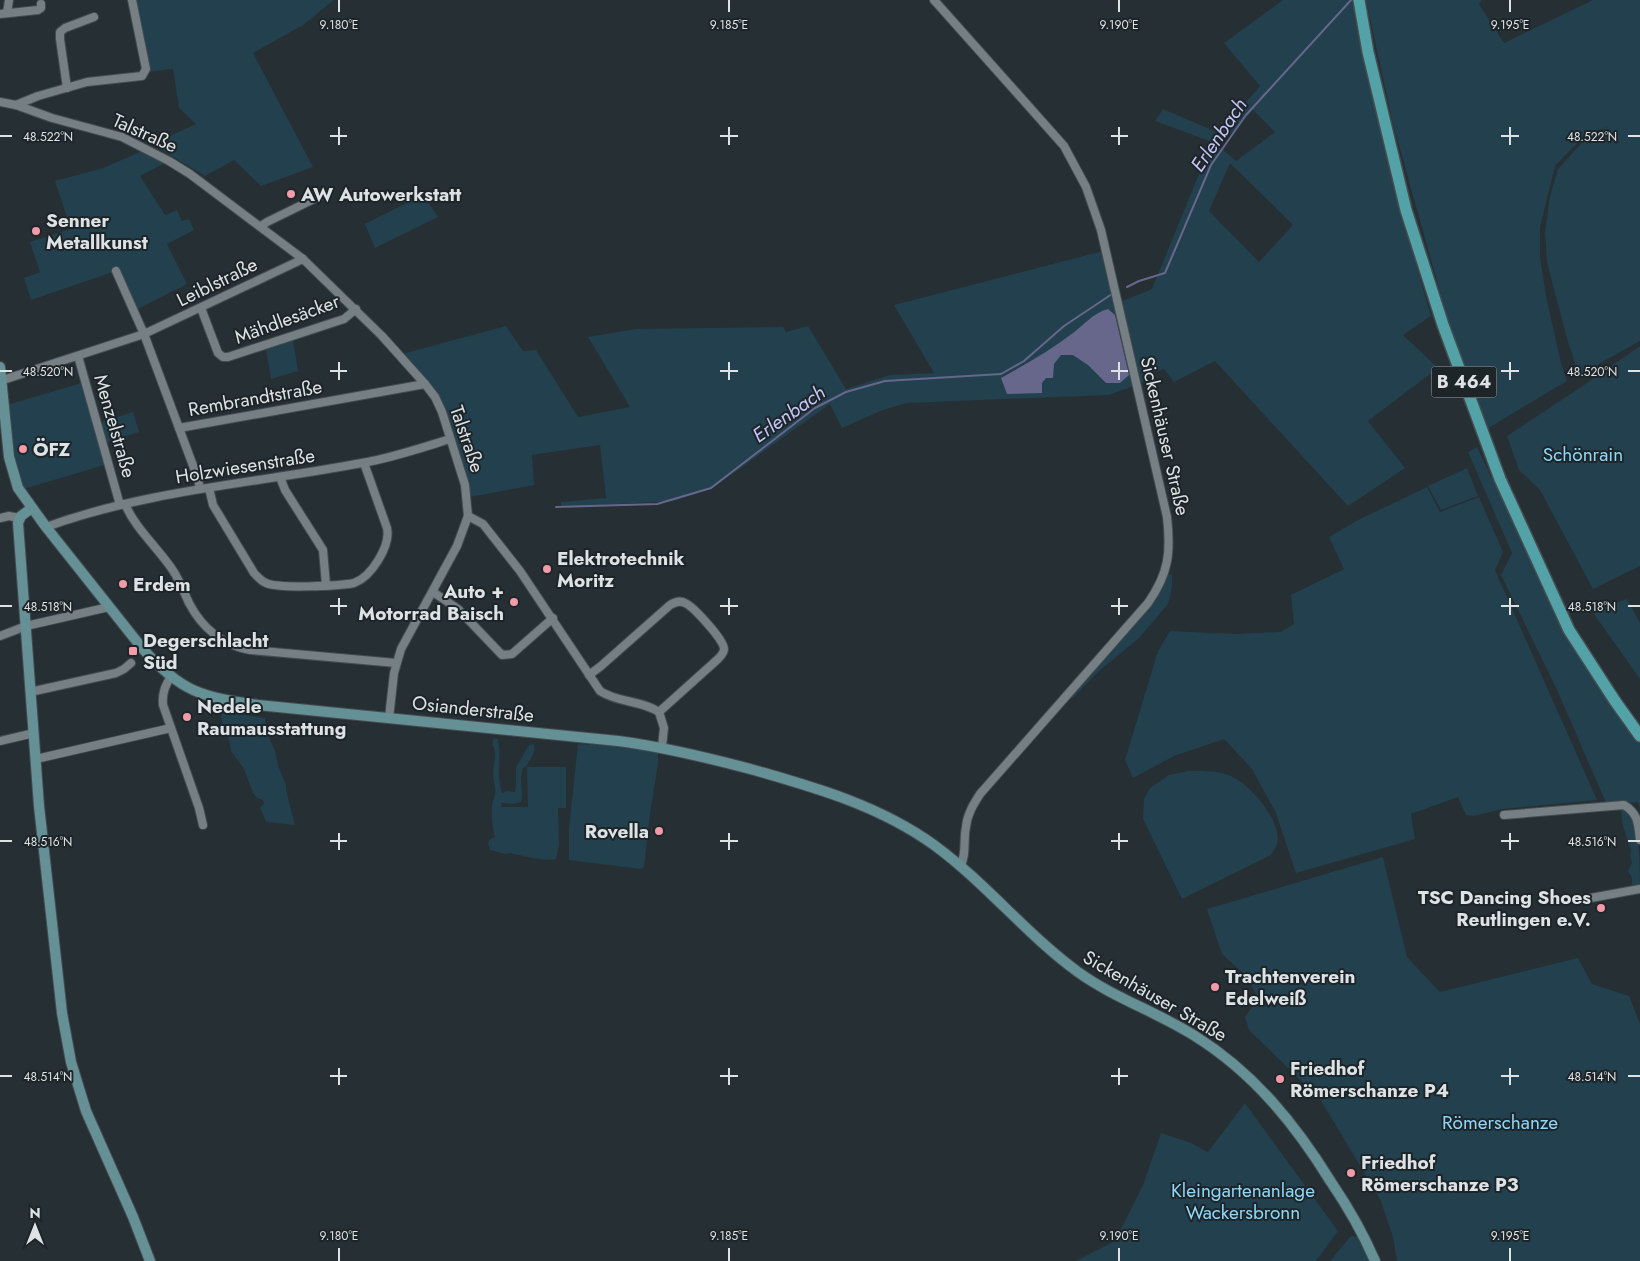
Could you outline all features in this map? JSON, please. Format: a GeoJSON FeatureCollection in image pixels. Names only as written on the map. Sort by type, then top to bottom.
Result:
{"type":"FeatureCollection","features":[{"type":"Feature","properties":{"kind":"main road","name":"B 464"},"geometry":{"type":"LineString","coordinates":[[1359,0],[1368,52],[1406,210],[1443,324],[1500,479],[1569,630],[1640,736]]}},
{"type":"Feature","properties":{"kind":"street"},"geometry":{"type":"LineString","coordinates":[[9,0],[3,14],[38,10],[41,8],[41,4]]}},
{"type":"Feature","properties":{"kind":"street"},"geometry":{"type":"LineString","coordinates":[[16,104],[67,88],[108,79],[138,77],[145,73],[132,0]]}},
{"type":"Feature","properties":{"kind":"street","name":"Sickenhäuser Straße"},"geometry":{"type":"LineString","coordinates":[[934,0],[1064,146],[1086,187],[1101,230],[1167,517],[1169,539],[1168,562],[1165,573],[1148,603],[980,794],[965,828],[964,870],[1066,963],[1096,984],[1198,1038],[1223,1055],[1256,1084],[1291,1123],[1320,1164],[1360,1228],[1376,1261]]}},
{"type":"Feature","properties":{"kind":"street"},"geometry":{"type":"LineString","coordinates":[[67,88],[60,32],[65,28],[94,17]]}},
{"type":"Feature","properties":{"kind":"street","name":"Talstraße"},"geometry":{"type":"LineString","coordinates":[[0,102],[16,104],[52,118],[122,136],[190,174],[303,258],[356,309],[425,384],[434,397],[442,412],[465,485],[468,516],[461,538],[407,636],[396,663],[389,718]]}},
{"type":"Feature","properties":{"kind":"street"},"geometry":{"type":"LineString","coordinates":[[262,226],[320,196]]}},
{"type":"Feature","properties":{"kind":"street","name":"Leiblstraße"},"geometry":{"type":"LineString","coordinates":[[0,381],[144,334],[303,258]]}},
{"type":"Feature","properties":{"kind":"street"},"geometry":{"type":"LineString","coordinates":[[116,271],[144,334],[200,489]]}},
{"type":"Feature","properties":{"kind":"street","name":"Mähdlesäcker"},"geometry":{"type":"LineString","coordinates":[[201,308],[218,353],[228,357],[344,319],[356,309]]}},
{"type":"Feature","properties":{"kind":"street","name":"Menzelstraße"},"geometry":{"type":"LineString","coordinates":[[78,356],[123,504],[173,570],[196,616],[206,628],[236,647],[250,650],[396,663]]}},
{"type":"Feature","properties":{"kind":"street","name":"Osianderstraße"},"geometry":{"type":"LineString","coordinates":[[0,367],[9,457],[18,488],[46,527],[142,648],[171,678],[196,692],[233,702],[662,747],[766,774],[852,801],[907,828],[934,845],[964,870]]}},
{"type":"Feature","properties":{"kind":"street","name":"Rembrandtstraße"},"geometry":{"type":"LineString","coordinates":[[179,428],[425,384]]}},
{"type":"Feature","properties":{"kind":"street","name":"Holzwiesenstraße"},"geometry":{"type":"LineString","coordinates":[[46,527],[123,504],[200,489],[364,463],[450,439]]}},
{"type":"Feature","properties":{"kind":"street"},"geometry":{"type":"LineString","coordinates":[[209,488],[213,505],[254,573],[262,581],[274,586],[346,585],[360,581],[369,572],[387,542],[386,528],[364,463]]}},
{"type":"Feature","properties":{"kind":"street"},"geometry":{"type":"LineString","coordinates":[[280,477],[285,490],[323,550],[326,585]]}},
{"type":"Feature","properties":{"kind":"street"},"geometry":{"type":"LineString","coordinates":[[32,508],[19,518],[18,523],[39,806],[62,1013],[70,1062],[80,1097],[133,1217],[150,1261]]}},
{"type":"Feature","properties":{"kind":"street"},"geometry":{"type":"LineString","coordinates":[[0,518],[10,516],[19,518]]}},
{"type":"Feature","properties":{"kind":"street"},"geometry":{"type":"LineString","coordinates":[[468,516],[480,522],[486,528],[520,570],[600,691],[605,695],[650,707],[659,712],[664,722],[662,747]]}},
{"type":"Feature","properties":{"kind":"street"},"geometry":{"type":"LineString","coordinates":[[432,592],[458,609],[499,654],[504,656],[516,652],[553,618]]}},
{"type":"Feature","properties":{"kind":"street"},"geometry":{"type":"LineString","coordinates":[[589,675],[602,666],[670,605],[677,602],[686,603],[720,640],[724,649],[718,659],[659,712]]}},
{"type":"Feature","properties":{"kind":"street"},"geometry":{"type":"LineString","coordinates":[[0,636],[26,626],[109,607]]}},
{"type":"Feature","properties":{"kind":"street"},"geometry":{"type":"LineString","coordinates":[[30,692],[116,673],[131,663]]}},
{"type":"Feature","properties":{"kind":"street"},"geometry":{"type":"LineString","coordinates":[[171,678],[165,687],[162,699],[203,825]]}},
{"type":"Feature","properties":{"kind":"street"},"geometry":{"type":"LineString","coordinates":[[36,759],[171,728]]}},
{"type":"Feature","properties":{"kind":"street"},"geometry":{"type":"LineString","coordinates":[[0,741],[34,733]]}},
{"type":"Feature","properties":{"kind":"street"},"geometry":{"type":"LineString","coordinates":[[1504,815],[1624,805],[1632,810],[1637,820],[1640,840]]}},
{"type":"Feature","properties":{"kind":"street"},"geometry":{"type":"LineString","coordinates":[[1580,900],[1640,890]]}},
{"type":"Feature","properties":{"kind":"green space"},"geometry":{"type":"Polygon","coordinates":[[[136,0],[334,0],[303,25],[253,53],[313,167],[261,186],[234,160],[205,176],[152,144],[196,124],[179,108],[173,69],[148,72],[136,0]]]}},
{"type":"Feature","properties":{"kind":"green space"},"geometry":{"type":"Polygon","coordinates":[[[1283,0],[1352,0],[1400,209],[1431,316],[1403,335],[1438,368],[1368,421],[1405,468],[1348,506],[1215,361],[1174,382],[1164,369],[1142,376],[1144,382],[1109,395],[907,403],[883,410],[842,428],[830,404],[711,489],[674,501],[561,507],[561,502],[606,498],[600,445],[532,455],[534,485],[470,497],[466,475],[445,411],[402,354],[506,326],[523,351],[536,350],[578,417],[630,407],[588,337],[636,329],[783,327],[786,332],[808,326],[846,389],[890,375],[934,373],[894,305],[1103,251],[1115,304],[1152,289],[1212,142],[1155,121],[1163,109],[1219,133],[1260,86],[1224,43],[1283,0]],[[1253,110],[1219,146],[1236,161],[1275,132],[1253,110]],[[1230,163],[1209,211],[1259,262],[1293,225],[1230,163]]]}},
{"type":"Feature","properties":{"kind":"green space"},"geometry":{"type":"Polygon","coordinates":[[[1366,0],[1482,0],[1479,4],[1504,43],[1593,0],[1640,0],[1640,341],[1579,375],[1568,342],[1547,263],[1545,232],[1550,196],[1558,169],[1589,135],[1608,127],[1587,133],[1555,166],[1540,227],[1540,257],[1546,296],[1561,363],[1567,381],[1487,429],[1449,324],[1393,124],[1366,0]]]}},
{"type":"Feature","properties":{"kind":"green space"},"geometry":{"type":"Polygon","coordinates":[[[147,149],[169,161],[140,176],[165,215],[177,210],[182,221],[189,219],[194,230],[167,244],[187,284],[134,311],[116,271],[31,300],[24,278],[40,272],[30,242],[71,229],[55,181],[103,168],[147,149]]]}},
{"type":"Feature","properties":{"kind":"green space"},"geometry":{"type":"Polygon","coordinates":[[[423,195],[438,217],[375,248],[365,224],[423,195]]]}},
{"type":"Feature","properties":{"kind":"green space"},"geometry":{"type":"Polygon","coordinates":[[[293,340],[298,371],[271,379],[266,349],[293,340]]]}},
{"type":"Feature","properties":{"kind":"green space","name":"Schönrain"},"geometry":{"type":"Polygon","coordinates":[[[1640,346],[1640,566],[1593,589],[1540,490],[1519,470],[1507,436],[1640,346]]]}},
{"type":"Feature","properties":{"kind":"green space"},"geometry":{"type":"Polygon","coordinates":[[[85,382],[108,464],[27,488],[18,488],[3,406],[85,382]]]}},
{"type":"Feature","properties":{"kind":"green space"},"geometry":{"type":"Polygon","coordinates":[[[133,412],[139,432],[107,442],[101,422],[133,412]]]}},
{"type":"Feature","properties":{"kind":"green space"},"geometry":{"type":"Polygon","coordinates":[[[1477,447],[1566,632],[1611,704],[1640,743],[1640,808],[1638,802],[1607,805],[1557,690],[1501,575],[1512,553],[1468,452],[1477,447]]]}},
{"type":"Feature","properties":{"kind":"green space"},"geometry":{"type":"Polygon","coordinates":[[[1467,468],[1478,496],[1441,510],[1428,486],[1467,468]]]}},
{"type":"Feature","properties":{"kind":"green space"},"geometry":{"type":"Polygon","coordinates":[[[1427,487],[1440,512],[1479,497],[1503,552],[1495,570],[1597,800],[1502,809],[1474,816],[1466,815],[1458,797],[1411,814],[1415,839],[1296,873],[1276,813],[1252,769],[1224,739],[1174,756],[1133,778],[1125,760],[1158,651],[1170,631],[1235,634],[1280,632],[1294,624],[1291,595],[1344,569],[1329,537],[1356,521],[1427,487]]]}},
{"type":"Feature","properties":{"kind":"green space"},"geometry":{"type":"Polygon","coordinates":[[[1165,573],[1172,575],[1172,587],[1168,604],[1139,638],[1098,672],[1074,697],[1058,705],[1142,612],[1165,573]]]}},
{"type":"Feature","properties":{"kind":"green space"},"geometry":{"type":"Polygon","coordinates":[[[1590,599],[1603,607],[1627,599],[1640,623],[1640,679],[1591,610],[1588,603],[1590,599]]]}},
{"type":"Feature","properties":{"kind":"green space"},"geometry":{"type":"Polygon","coordinates":[[[226,711],[265,718],[268,735],[286,785],[295,825],[266,822],[260,807],[264,804],[263,800],[257,798],[253,793],[244,769],[231,751],[229,740],[224,732],[221,715],[226,711]]]}},
{"type":"Feature","properties":{"kind":"green space"},"geometry":{"type":"Polygon","coordinates":[[[494,738],[498,739],[499,780],[502,793],[507,791],[515,792],[516,767],[529,745],[534,744],[532,758],[522,771],[521,802],[512,804],[502,803],[501,807],[528,807],[527,767],[566,767],[566,808],[558,808],[559,845],[556,859],[540,859],[490,850],[488,843],[490,839],[495,837],[492,825],[492,804],[495,795],[493,774],[495,755],[492,744],[494,738]]]}},
{"type":"Feature","properties":{"kind":"green space"},"geometry":{"type":"Polygon","coordinates":[[[578,744],[616,746],[658,752],[644,867],[641,869],[569,860],[569,828],[578,744]]]}},
{"type":"Feature","properties":{"kind":"green space"},"geometry":{"type":"Polygon","coordinates":[[[1188,771],[1210,771],[1239,780],[1263,805],[1275,825],[1278,835],[1277,845],[1271,855],[1182,899],[1143,819],[1144,799],[1150,788],[1169,775],[1188,771]]]}},
{"type":"Feature","properties":{"kind":"green space"},"geometry":{"type":"Polygon","coordinates":[[[1623,808],[1630,811],[1636,829],[1640,887],[1632,887],[1632,878],[1628,871],[1632,863],[1631,850],[1623,826],[1621,810],[1623,808]]]}},
{"type":"Feature","properties":{"kind":"green space","name":"Römerschanze"},"geometry":{"type":"Polygon","coordinates":[[[1383,857],[1407,957],[1440,992],[1578,958],[1592,984],[1629,996],[1640,1024],[1640,1261],[1397,1261],[1393,1237],[1380,1199],[1320,1099],[1249,1030],[1245,1017],[1258,998],[1246,976],[1222,954],[1207,909],[1383,857]]]}},
{"type":"Feature","properties":{"kind":"green space","name":"Kleingartenanlage Wackersbronn"},"geometry":{"type":"Polygon","coordinates":[[[1245,1103],[1338,1231],[1316,1261],[1076,1261],[1115,1241],[1143,1185],[1161,1133],[1191,1143],[1208,1152],[1245,1103]]]}},
{"type":"Feature","properties":{"kind":"green space"},"geometry":{"type":"Polygon","coordinates":[[[1350,1237],[1358,1238],[1369,1261],[1330,1261],[1350,1237]]]}},
{"type":"Feature","properties":{"kind":"shaded area"},"geometry":{"type":"Polygon","coordinates":[[[1108,309],[1115,315],[1129,375],[1120,383],[1106,383],[1088,365],[1073,355],[1061,355],[1054,364],[1053,378],[1046,378],[1042,383],[1042,393],[1007,394],[1001,378],[1047,351],[1093,316],[1108,309]]]}},
{"type":"Feature","properties":{"kind":"waterway","name":"Erlenbach"},"geometry":{"type":"LineString","coordinates":[[1127,287],[1165,273],[1211,165],[1246,115],[1351,0]]}},
{"type":"Feature","properties":{"kind":"waterway","name":"Erlenbach"},"geometry":{"type":"LineString","coordinates":[[556,507],[657,504],[711,488],[815,408],[846,392],[885,381],[1001,374],[1024,361],[1064,326],[1112,294]]}},
{"type":"Feature","properties":{"kind":"place","name":"AW Autowerkstatt"},"geometry":{"type":"Point","coordinates":[291,194]}},
{"type":"Feature","properties":{"kind":"place","name":"Senner Metallkunst"},"geometry":{"type":"Point","coordinates":[36,231]}},
{"type":"Feature","properties":{"kind":"place","name":"ÖFZ"},"geometry":{"type":"Point","coordinates":[23,449]}},
{"type":"Feature","properties":{"kind":"place","name":"Elektrotechnik Moritz"},"geometry":{"type":"Point","coordinates":[547,569]}},
{"type":"Feature","properties":{"kind":"place","name":"Erdem"},"geometry":{"type":"Point","coordinates":[123,584]}},
{"type":"Feature","properties":{"kind":"place","name":"Auto + Motorrad Baisch"},"geometry":{"type":"Point","coordinates":[514,602]}},
{"type":"Feature","properties":{"kind":"place","name":"Degerschlacht Süd"},"geometry":{"type":"Point","coordinates":[133,651]}},
{"type":"Feature","properties":{"kind":"place","name":"Nedele Raumausstattung"},"geometry":{"type":"Point","coordinates":[187,717]}},
{"type":"Feature","properties":{"kind":"place","name":"Rovella"},"geometry":{"type":"Point","coordinates":[659,831]}},
{"type":"Feature","properties":{"kind":"place","name":"TSC Dancing Shoes Reutlingen e.V."},"geometry":{"type":"Point","coordinates":[1601,908]}},
{"type":"Feature","properties":{"kind":"place","name":"Trachtenverein Edelweiß"},"geometry":{"type":"Point","coordinates":[1215,987]}},
{"type":"Feature","properties":{"kind":"place","name":"Friedhof Römerschanze P4"},"geometry":{"type":"Point","coordinates":[1280,1079]}},
{"type":"Feature","properties":{"kind":"place","name":"Friedhof Römerschanze P3"},"geometry":{"type":"Point","coordinates":[1351,1173]}}]}
